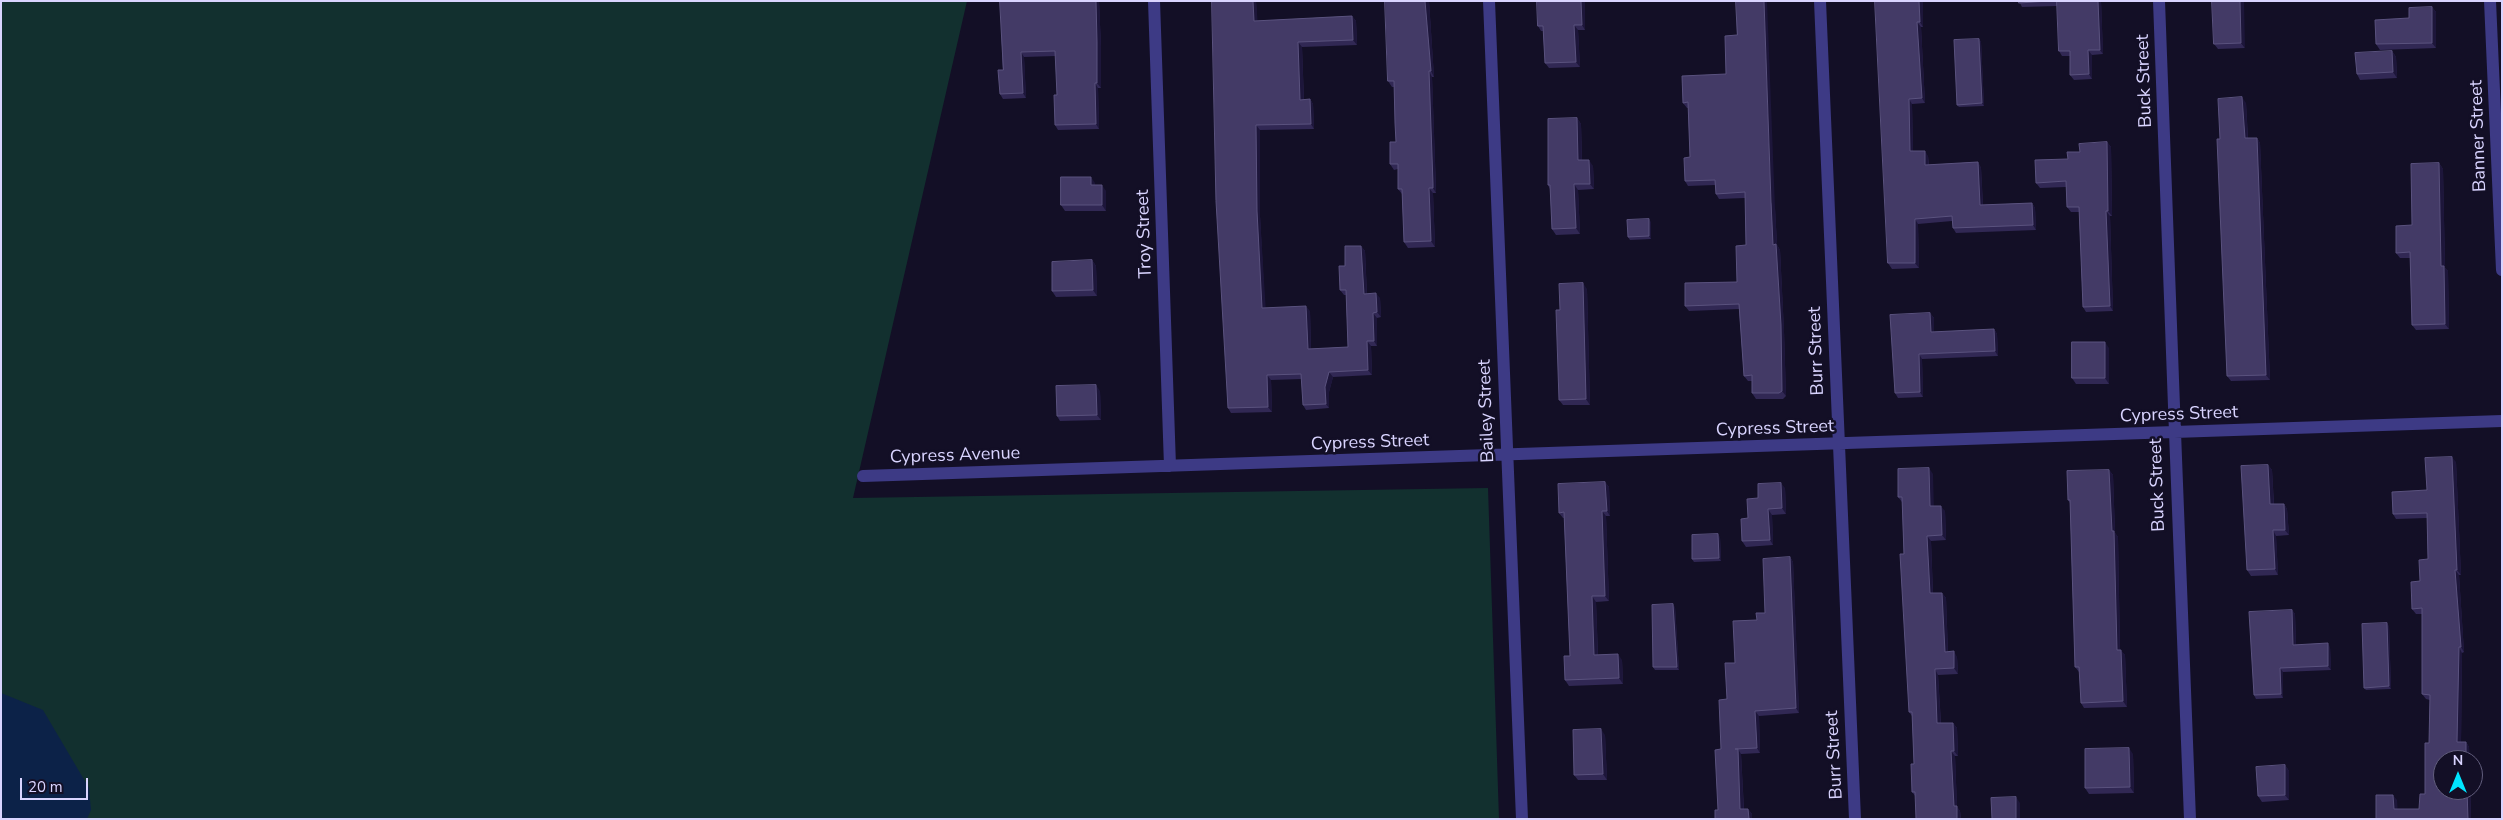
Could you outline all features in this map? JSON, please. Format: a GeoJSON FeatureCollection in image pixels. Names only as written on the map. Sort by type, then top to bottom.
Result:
{"type":"FeatureCollection","features":[{"type":"Feature","properties":{"kind":"street","name":"Troy Street"},"geometry":{"type":"LineString","coordinates":[[1154,1],[1170,466]]}},
{"type":"Feature","properties":{"kind":"street","name":"Bailey Street"},"geometry":{"type":"LineString","coordinates":[[1489,1],[1522,819]]}},
{"type":"Feature","properties":{"kind":"street","name":"Burr Street"},"geometry":{"type":"LineString","coordinates":[[1820,1],[1855,819]]}},
{"type":"Feature","properties":{"kind":"street","name":"Buck Street"},"geometry":{"type":"LineString","coordinates":[[2159,1],[2190,819]]}},
{"type":"Feature","properties":{"kind":"street","name":"Banner Street"},"geometry":{"type":"LineString","coordinates":[[2490,1],[2502,270]]}},
{"type":"Feature","properties":{"kind":"street","name":"Cypress Street"},"geometry":{"type":"LineString","coordinates":[[1049,470],[2502,421]]}},
{"type":"Feature","properties":{"kind":"street","name":"Cypress Avenue"},"geometry":{"type":"LineString","coordinates":[[863,476],[1049,470]]}},
{"type":"Feature","properties":{"kind":"green space"},"geometry":{"type":"Polygon","coordinates":[[[1,1],[967,1],[853,498],[1488,488],[1499,819],[1,819],[1,1]]]}},
{"type":"Feature","properties":{"kind":"water"},"geometry":{"type":"Polygon","coordinates":[[[1,693],[43,710],[89,788],[91,810],[87,819],[1,819],[1,693]]]}},
{"type":"Feature","properties":{"kind":"building"},"geometry":{"type":"Polygon","coordinates":[[[1000,1],[1096,1],[1096,124],[1055,125],[1054,95],[1057,95],[1055,51],[1021,52],[1023,93],[1000,94],[998,70],[1003,70],[1000,1]]]}},
{"type":"Feature","properties":{"kind":"building"},"geometry":{"type":"Polygon","coordinates":[[[1212,1],[1253,1],[1254,21],[1352,16],[1353,40],[1298,42],[1300,100],[1310,99],[1311,124],[1256,125],[1257,211],[1262,308],[1306,306],[1308,349],[1348,347],[1346,290],[1340,290],[1339,266],[1345,266],[1345,246],[1361,246],[1364,294],[1376,293],[1377,312],[1373,313],[1374,341],[1367,341],[1368,370],[1329,372],[1325,387],[1326,404],[1303,405],[1301,374],[1267,375],[1268,407],[1228,408],[1216,201],[1212,1]]]}},
{"type":"Feature","properties":{"kind":"building"},"geometry":{"type":"Polygon","coordinates":[[[1385,1],[1425,1],[1431,71],[1429,71],[1433,188],[1429,188],[1431,241],[1404,242],[1402,189],[1398,189],[1398,164],[1390,164],[1390,142],[1396,142],[1394,81],[1388,81],[1385,1]]]}},
{"type":"Feature","properties":{"kind":"building"},"geometry":{"type":"Polygon","coordinates":[[[1537,1],[1581,1],[1582,25],[1574,25],[1576,62],[1545,63],[1543,26],[1538,26],[1537,1]]]}},
{"type":"Feature","properties":{"kind":"building"},"geometry":{"type":"Polygon","coordinates":[[[1736,1],[1764,1],[1773,245],[1776,244],[1781,325],[1782,391],[1779,393],[1752,393],[1752,375],[1744,376],[1739,304],[1685,306],[1685,283],[1737,282],[1736,246],[1746,245],[1745,192],[1716,194],[1715,180],[1685,181],[1684,158],[1690,157],[1688,102],[1683,103],[1682,76],[1726,74],[1725,36],[1737,35],[1736,1]]]}},
{"type":"Feature","properties":{"kind":"building"},"geometry":{"type":"Polygon","coordinates":[[[1875,1],[1919,1],[1920,22],[1917,22],[1922,98],[1909,99],[1910,151],[1925,151],[1925,165],[1978,162],[1980,205],[2032,203],[2033,225],[1953,228],[1952,216],[1915,219],[1915,263],[1888,263],[1875,1]]]}},
{"type":"Feature","properties":{"kind":"building"},"geometry":{"type":"Polygon","coordinates":[[[2019,1],[2049,1],[2019,3],[2019,1]]]}},
{"type":"Feature","properties":{"kind":"building"},"geometry":{"type":"Polygon","coordinates":[[[2057,1],[2098,1],[2100,50],[2088,50],[2089,74],[2070,75],[2070,51],[2059,51],[2057,1]]]}},
{"type":"Feature","properties":{"kind":"building"},"geometry":{"type":"Polygon","coordinates":[[[2212,1],[2240,1],[2241,43],[2214,44],[2212,1]]]}},
{"type":"Feature","properties":{"kind":"building"},"geometry":{"type":"Polygon","coordinates":[[[2432,7],[2432,43],[2376,44],[2375,20],[2409,18],[2409,8],[2432,7]]]}},
{"type":"Feature","properties":{"kind":"building"},"geometry":{"type":"Polygon","coordinates":[[[1979,39],[1982,103],[1957,105],[1954,40],[1979,39]]]}},
{"type":"Feature","properties":{"kind":"building"},"geometry":{"type":"Polygon","coordinates":[[[2392,51],[2393,72],[2357,74],[2355,53],[2392,51]]]}},
{"type":"Feature","properties":{"kind":"building"},"geometry":{"type":"Polygon","coordinates":[[[2242,97],[2245,138],[2257,138],[2266,375],[2227,376],[2217,139],[2220,139],[2218,99],[2242,97]]]}},
{"type":"Feature","properties":{"kind":"building"},"geometry":{"type":"Polygon","coordinates":[[[1577,118],[1578,160],[1589,160],[1590,184],[1574,184],[1576,228],[1552,229],[1550,185],[1548,185],[1548,119],[1577,118]]]}},
{"type":"Feature","properties":{"kind":"building"},"geometry":{"type":"Polygon","coordinates":[[[2107,142],[2108,211],[2106,211],[2110,306],[2083,307],[2079,207],[2067,207],[2066,181],[2036,183],[2035,160],[2068,159],[2067,152],[2080,152],[2079,144],[2107,142]]]}},
{"type":"Feature","properties":{"kind":"building"},"geometry":{"type":"Polygon","coordinates":[[[2439,163],[2441,266],[2444,266],[2445,324],[2412,325],[2410,252],[2396,253],[2396,226],[2412,225],[2411,164],[2439,163]]]}},
{"type":"Feature","properties":{"kind":"building"},"geometry":{"type":"Polygon","coordinates":[[[1061,177],[1091,177],[1091,185],[1102,185],[1102,205],[1061,205],[1061,177]]]}},
{"type":"Feature","properties":{"kind":"building"},"geometry":{"type":"Polygon","coordinates":[[[1649,219],[1649,236],[1628,237],[1627,220],[1649,219]]]}},
{"type":"Feature","properties":{"kind":"building"},"geometry":{"type":"Polygon","coordinates":[[[1092,260],[1093,290],[1052,291],[1052,262],[1092,260]]]}},
{"type":"Feature","properties":{"kind":"building"},"geometry":{"type":"Polygon","coordinates":[[[1583,283],[1586,399],[1559,400],[1556,310],[1560,310],[1559,284],[1583,283]]]}},
{"type":"Feature","properties":{"kind":"building"},"geometry":{"type":"Polygon","coordinates":[[[1930,313],[1931,332],[1994,329],[1995,351],[1919,354],[1920,392],[1895,393],[1890,315],[1930,313]]]}},
{"type":"Feature","properties":{"kind":"building"},"geometry":{"type":"Polygon","coordinates":[[[2072,342],[2105,342],[2105,378],[2072,378],[2072,342]]]}},
{"type":"Feature","properties":{"kind":"building"},"geometry":{"type":"Polygon","coordinates":[[[1096,385],[1097,415],[1057,416],[1056,386],[1096,385]]]}},
{"type":"Feature","properties":{"kind":"building"},"geometry":{"type":"Polygon","coordinates":[[[2452,457],[2457,570],[2455,570],[2461,647],[2459,647],[2457,742],[2466,742],[2466,750],[2433,750],[2433,800],[2467,800],[2468,819],[2376,819],[2376,795],[2393,795],[2394,809],[2419,809],[2420,794],[2425,794],[2425,743],[2429,743],[2430,695],[2422,694],[2422,608],[2412,609],[2411,582],[2420,581],[2419,560],[2428,559],[2427,513],[2393,514],[2392,492],[2427,490],[2425,458],[2452,457]]]}},
{"type":"Feature","properties":{"kind":"building"},"geometry":{"type":"Polygon","coordinates":[[[2268,465],[2270,504],[2284,504],[2285,530],[2273,530],[2275,569],[2247,570],[2241,466],[2268,465]]]}},
{"type":"Feature","properties":{"kind":"building"},"geometry":{"type":"Polygon","coordinates":[[[1929,468],[1930,506],[1941,506],[1942,535],[1927,536],[1930,593],[1942,593],[1945,652],[1954,651],[1954,668],[1935,669],[1937,723],[1953,723],[1954,751],[1951,751],[1954,806],[1957,806],[1957,819],[1916,819],[1915,792],[1912,792],[1911,764],[1914,764],[1912,712],[1909,712],[1900,554],[1904,554],[1902,497],[1898,497],[1898,469],[1929,468]]]}},
{"type":"Feature","properties":{"kind":"building"},"geometry":{"type":"Polygon","coordinates":[[[2109,470],[2112,531],[2114,531],[2117,650],[2121,650],[2123,701],[2081,703],[2079,667],[2075,667],[2070,500],[2068,500],[2067,471],[2109,470]]]}},
{"type":"Feature","properties":{"kind":"building"},"geometry":{"type":"Polygon","coordinates":[[[1605,482],[1607,511],[1602,511],[1605,596],[1592,596],[1594,655],[1618,654],[1619,678],[1565,680],[1564,656],[1570,656],[1564,512],[1559,513],[1558,484],[1605,482]]]}},
{"type":"Feature","properties":{"kind":"building"},"geometry":{"type":"Polygon","coordinates":[[[1781,483],[1782,508],[1768,509],[1770,540],[1742,541],[1741,519],[1748,518],[1747,499],[1758,498],[1758,484],[1781,483]]]}},
{"type":"Feature","properties":{"kind":"building"},"geometry":{"type":"Polygon","coordinates":[[[1718,534],[1719,558],[1692,559],[1692,535],[1718,534]]]}},
{"type":"Feature","properties":{"kind":"building"},"geometry":{"type":"Polygon","coordinates":[[[1790,557],[1796,708],[1755,711],[1757,748],[1735,749],[1738,749],[1740,809],[1748,809],[1749,819],[1715,819],[1715,810],[1718,810],[1715,750],[1721,749],[1719,700],[1727,699],[1725,663],[1735,663],[1733,621],[1757,620],[1756,613],[1765,613],[1763,559],[1790,557]]]}},
{"type":"Feature","properties":{"kind":"building"},"geometry":{"type":"Polygon","coordinates":[[[1673,604],[1677,667],[1653,667],[1652,605],[1673,604]]]}},
{"type":"Feature","properties":{"kind":"building"},"geometry":{"type":"Polygon","coordinates":[[[2292,610],[2293,645],[2328,643],[2328,666],[2280,668],[2281,694],[2254,695],[2249,612],[2292,610]]]}},
{"type":"Feature","properties":{"kind":"building"},"geometry":{"type":"Polygon","coordinates":[[[2387,623],[2389,686],[2364,688],[2362,624],[2387,623]]]}},
{"type":"Feature","properties":{"kind":"building"},"geometry":{"type":"Polygon","coordinates":[[[1601,729],[1603,774],[1574,775],[1573,730],[1601,729]]]}},
{"type":"Feature","properties":{"kind":"building"},"geometry":{"type":"Polygon","coordinates":[[[2129,748],[2130,787],[2085,788],[2085,749],[2129,748]]]}},
{"type":"Feature","properties":{"kind":"building"},"geometry":{"type":"Polygon","coordinates":[[[2285,765],[2285,795],[2258,796],[2256,767],[2285,765]]]}},
{"type":"Feature","properties":{"kind":"building"},"geometry":{"type":"Polygon","coordinates":[[[2016,797],[2016,819],[1992,819],[1991,798],[2016,797]]]}}]}
